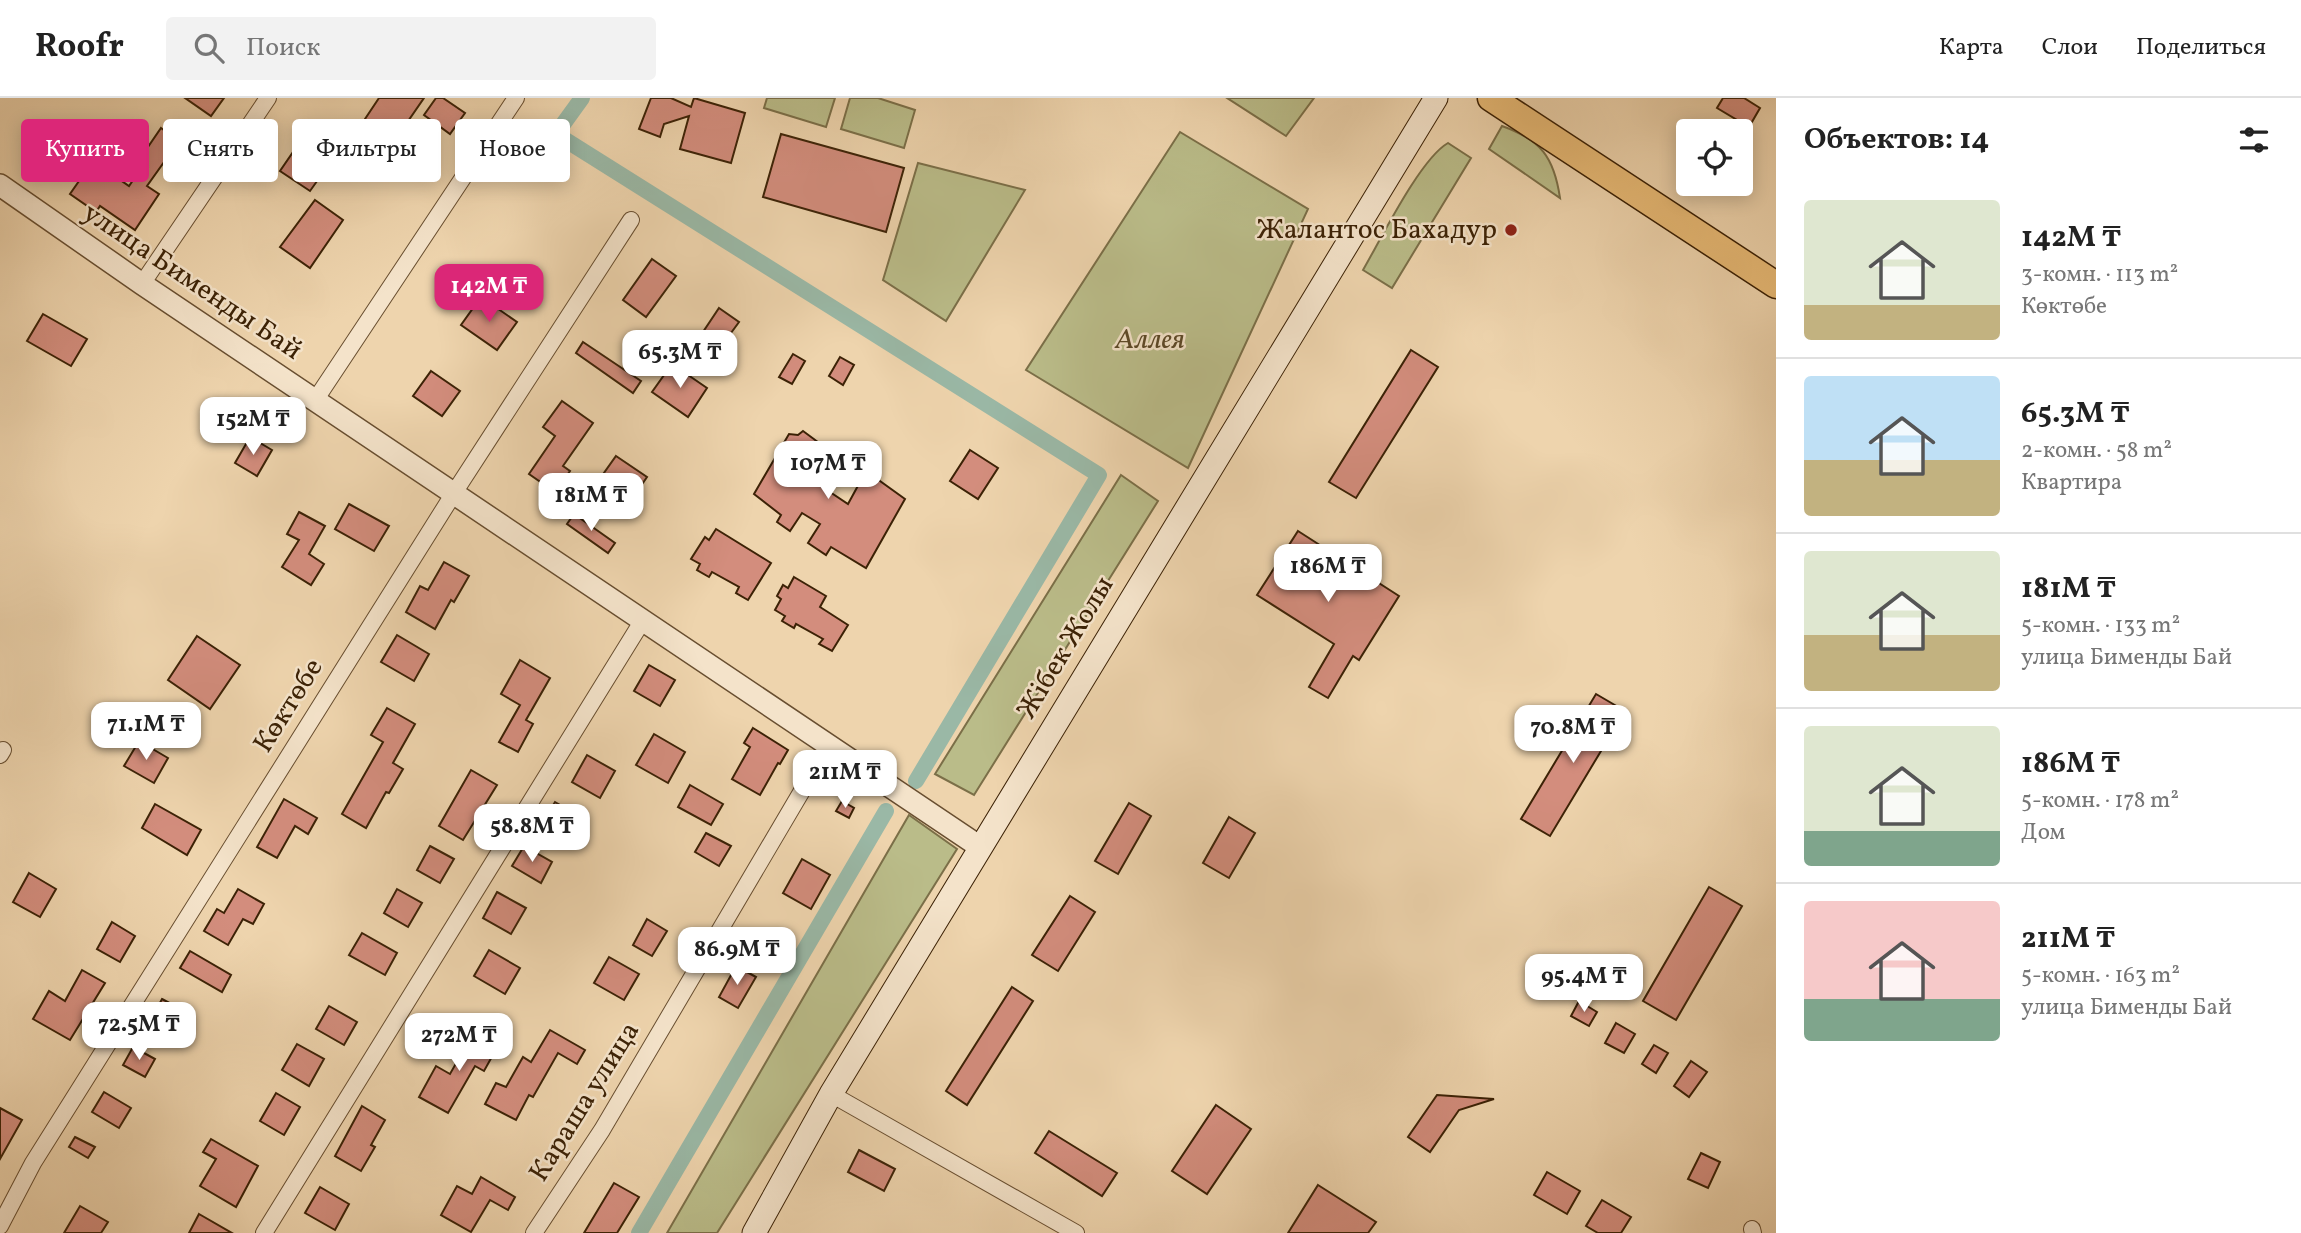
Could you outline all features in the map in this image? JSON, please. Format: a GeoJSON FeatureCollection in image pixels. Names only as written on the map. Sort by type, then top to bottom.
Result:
{"type":"FeatureCollection","features":[{"type":"Feature","properties":{"kind":"main road","name":"Жібек Жолы"},"geometry":{"type":"LineString","coordinates":[[754,1233],[831,1094],[980,846],[1436,98]]}},
{"type":"Feature","properties":{"kind":"main road"},"geometry":{"type":"LineString","coordinates":[[1491,98],[1776,285]]}},
{"type":"Feature","properties":{"kind":"street"},"geometry":{"type":"LineString","coordinates":[[142,284],[268,98]]}},
{"type":"Feature","properties":{"kind":"street"},"geometry":{"type":"LineString","coordinates":[[316,399],[516,98]]}},
{"type":"Feature","properties":{"kind":"street","name":"улица Бименды Бай"},"geometry":{"type":"LineString","coordinates":[[0,185],[142,284],[980,846]]}},
{"type":"Feature","properties":{"kind":"street","name":"Көктөбе"},"geometry":{"type":"LineString","coordinates":[[0,1226],[33,1163],[454,493],[631,220]]}},
{"type":"Feature","properties":{"kind":"street"},"geometry":{"type":"LineString","coordinates":[[264,1233],[643,621]]}},
{"type":"Feature","properties":{"kind":"street","name":"Караша улица"},"geometry":{"type":"LineString","coordinates":[[534,1233],[609,1118],[829,745]]}},
{"type":"Feature","properties":{"kind":"street"},"geometry":{"type":"LineString","coordinates":[[831,1094],[1076,1233]]}},
{"type":"Feature","properties":{"kind":"green space"},"geometry":{"type":"Polygon","coordinates":[[[767,98],[835,98],[826,127],[764,108],[767,98]]]}},
{"type":"Feature","properties":{"kind":"green space"},"geometry":{"type":"Polygon","coordinates":[[[850,98],[878,98],[915,110],[904,148],[841,129],[850,98]]]}},
{"type":"Feature","properties":{"kind":"green space"},"geometry":{"type":"Polygon","coordinates":[[[1227,98],[1314,98],[1286,136],[1227,98]]]}},
{"type":"Feature","properties":{"kind":"green space"},"geometry":{"type":"Polygon","coordinates":[[[1502,126],[1527,137],[1543,152],[1554,171],[1560,198],[1489,149],[1502,126]]]}},
{"type":"Feature","properties":{"kind":"green space","name":"Аллея"},"geometry":{"type":"Polygon","coordinates":[[[1180,132],[1308,209],[1188,468],[1026,370],[1180,132]]]}},
{"type":"Feature","properties":{"kind":"green space"},"geometry":{"type":"Polygon","coordinates":[[[1448,143],[1471,158],[1392,288],[1363,270],[1390,220],[1425,165],[1448,143]]]}},
{"type":"Feature","properties":{"kind":"green space"},"geometry":{"type":"Polygon","coordinates":[[[918,163],[1025,190],[946,321],[883,280],[918,163]]]}},
{"type":"Feature","properties":{"kind":"green space"},"geometry":{"type":"Polygon","coordinates":[[[1121,475],[1158,501],[974,795],[935,774],[1121,475]]]}},
{"type":"Feature","properties":{"kind":"green space"},"geometry":{"type":"Polygon","coordinates":[[[909,815],[957,849],[717,1233],[667,1233],[909,815]]]}},
{"type":"Feature","properties":{"kind":"building"},"geometry":{"type":"Polygon","coordinates":[[[185,98],[224,98],[211,116],[185,98]]]}},
{"type":"Feature","properties":{"kind":"building"},"geometry":{"type":"Polygon","coordinates":[[[379,98],[424,98],[410,119],[365,119],[379,98]]]}},
{"type":"Feature","properties":{"kind":"building"},"geometry":{"type":"Polygon","coordinates":[[[436,98],[443,98],[465,113],[461,119],[455,119],[455,127],[450,134],[441,127],[441,119],[429,119],[424,115],[436,98]]]}},
{"type":"Feature","properties":{"kind":"building"},"geometry":{"type":"Polygon","coordinates":[[[651,98],[671,98],[691,107],[694,98],[745,113],[731,163],[680,149],[689,116],[664,124],[660,137],[639,129],[651,98]]]}},
{"type":"Feature","properties":{"kind":"building"},"geometry":{"type":"Polygon","coordinates":[[[1723,98],[1744,98],[1760,108],[1753,120],[1736,119],[1717,108],[1723,98]]]}},
{"type":"Feature","properties":{"kind":"building"},"geometry":{"type":"Polygon","coordinates":[[[161,128],[163,129],[163,164],[147,186],[159,194],[135,230],[100,206],[96,212],[70,194],[78,182],[123,182],[129,186],[132,182],[149,182],[149,146],[161,128]]]}},
{"type":"Feature","properties":{"kind":"building"},"geometry":{"type":"Polygon","coordinates":[[[781,134],[904,168],[886,232],[763,197],[781,134]]]}},
{"type":"Feature","properties":{"kind":"building"},"geometry":{"type":"Polygon","coordinates":[[[292,154],[292,179],[280,171],[292,154]]]}},
{"type":"Feature","properties":{"kind":"building"},"geometry":{"type":"Polygon","coordinates":[[[296,182],[316,182],[310,191],[296,182]]]}},
{"type":"Feature","properties":{"kind":"building"},"geometry":{"type":"Polygon","coordinates":[[[315,200],[343,220],[310,268],[280,247],[315,200]]]}},
{"type":"Feature","properties":{"kind":"building"},"geometry":{"type":"Polygon","coordinates":[[[652,259],[676,276],[646,317],[623,300],[652,259]]]}},
{"type":"Feature","properties":{"kind":"building"},"geometry":{"type":"Polygon","coordinates":[[[481,297],[517,322],[497,350],[461,325],[481,297]]]}},
{"type":"Feature","properties":{"kind":"building"},"geometry":{"type":"Polygon","coordinates":[[[719,308],[739,322],[720,348],[701,335],[719,308]]]}},
{"type":"Feature","properties":{"kind":"building"},"geometry":{"type":"Polygon","coordinates":[[[43,314],[87,339],[71,366],[27,341],[43,314]]]}},
{"type":"Feature","properties":{"kind":"building"},"geometry":{"type":"Polygon","coordinates":[[[583,342],[641,381],[633,393],[576,353],[583,342]]]}},
{"type":"Feature","properties":{"kind":"building"},"geometry":{"type":"Polygon","coordinates":[[[1411,350],[1438,367],[1356,498],[1329,482],[1411,350]]]}},
{"type":"Feature","properties":{"kind":"building"},"geometry":{"type":"Polygon","coordinates":[[[793,354],[805,361],[792,384],[779,377],[793,354]]]}},
{"type":"Feature","properties":{"kind":"building"},"geometry":{"type":"Polygon","coordinates":[[[840,357],[854,365],[843,385],[829,376],[840,357]]]}},
{"type":"Feature","properties":{"kind":"building"},"geometry":{"type":"Polygon","coordinates":[[[672,364],[707,388],[688,417],[652,392],[672,364]]]}},
{"type":"Feature","properties":{"kind":"building"},"geometry":{"type":"Polygon","coordinates":[[[431,371],[460,391],[442,416],[413,396],[431,371]]]}},
{"type":"Feature","properties":{"kind":"building"},"geometry":{"type":"Polygon","coordinates":[[[562,401],[593,423],[563,466],[570,471],[555,492],[529,474],[555,436],[543,427],[562,401]]]}},
{"type":"Feature","properties":{"kind":"building"},"geometry":{"type":"Polygon","coordinates":[[[803,431],[834,454],[818,484],[848,504],[866,471],[905,499],[866,568],[831,547],[826,555],[808,543],[820,524],[802,513],[790,531],[777,522],[781,515],[754,494],[789,434],[798,435],[803,431]]]}},
{"type":"Feature","properties":{"kind":"building"},"geometry":{"type":"Polygon","coordinates":[[[250,437],[272,450],[257,476],[235,463],[250,437]]]}},
{"type":"Feature","properties":{"kind":"building"},"geometry":{"type":"Polygon","coordinates":[[[970,450],[998,468],[978,499],[950,481],[970,450]]]}},
{"type":"Feature","properties":{"kind":"building"},"geometry":{"type":"Polygon","coordinates":[[[616,456],[647,477],[625,509],[594,487],[616,456]]]}},
{"type":"Feature","properties":{"kind":"building"},"geometry":{"type":"Polygon","coordinates":[[[349,504],[389,526],[374,551],[335,529],[349,504]]]}},
{"type":"Feature","properties":{"kind":"building"},"geometry":{"type":"Polygon","coordinates":[[[299,512],[325,526],[309,554],[324,564],[311,585],[282,567],[299,540],[287,534],[299,512]]]}},
{"type":"Feature","properties":{"kind":"building"},"geometry":{"type":"Polygon","coordinates":[[[574,514],[615,543],[608,553],[567,524],[574,514]]]}},
{"type":"Feature","properties":{"kind":"building"},"geometry":{"type":"Polygon","coordinates":[[[716,529],[771,563],[748,600],[736,593],[739,587],[712,572],[709,577],[697,570],[700,564],[691,559],[705,537],[709,540],[716,529]]]}},
{"type":"Feature","properties":{"kind":"building"},"geometry":{"type":"Polygon","coordinates":[[[1298,531],[1399,596],[1359,660],[1353,656],[1328,698],[1309,687],[1334,644],[1257,595],[1298,531]]]}},
{"type":"Feature","properties":{"kind":"building"},"geometry":{"type":"Polygon","coordinates":[[[444,562],[469,576],[454,602],[451,600],[435,629],[406,612],[420,586],[428,590],[444,562]]]}},
{"type":"Feature","properties":{"kind":"building"},"geometry":{"type":"Polygon","coordinates":[[[794,577],[826,596],[820,607],[848,625],[832,651],[819,644],[823,639],[796,624],[794,628],[782,621],[785,616],[775,610],[781,599],[777,596],[783,585],[788,588],[794,577]]]}},
{"type":"Feature","properties":{"kind":"building"},"geometry":{"type":"Polygon","coordinates":[[[397,635],[429,654],[414,681],[381,662],[397,635]]]}},
{"type":"Feature","properties":{"kind":"building"},"geometry":{"type":"Polygon","coordinates":[[[197,636],[240,665],[210,709],[168,680],[197,636]]]}},
{"type":"Feature","properties":{"kind":"building"},"geometry":{"type":"Polygon","coordinates":[[[520,660],[550,678],[526,720],[533,724],[518,752],[499,742],[520,705],[501,694],[520,660]]]}},
{"type":"Feature","properties":{"kind":"building"},"geometry":{"type":"Polygon","coordinates":[[[649,665],[675,680],[660,706],[634,691],[649,665]]]}},
{"type":"Feature","properties":{"kind":"building"},"geometry":{"type":"Polygon","coordinates":[[[1596,694],[1625,711],[1550,836],[1521,819],[1596,694]]]}},
{"type":"Feature","properties":{"kind":"building"},"geometry":{"type":"Polygon","coordinates":[[[387,708],[415,724],[393,763],[403,769],[389,793],[386,792],[366,828],[342,814],[383,742],[371,735],[387,708]]]}},
{"type":"Feature","properties":{"kind":"building"},"geometry":{"type":"Polygon","coordinates":[[[753,728],[788,750],[760,795],[732,779],[750,747],[744,743],[753,728]]]}},
{"type":"Feature","properties":{"kind":"building"},"geometry":{"type":"Polygon","coordinates":[[[654,734],[685,752],[668,783],[636,765],[654,734]]]}},
{"type":"Feature","properties":{"kind":"building"},"geometry":{"type":"Polygon","coordinates":[[[139,741],[168,758],[154,783],[124,766],[139,741]]]}},
{"type":"Feature","properties":{"kind":"building"},"geometry":{"type":"Polygon","coordinates":[[[587,755],[615,771],[600,798],[572,782],[587,755]]]}},
{"type":"Feature","properties":{"kind":"building"},"geometry":{"type":"Polygon","coordinates":[[[471,770],[497,785],[463,840],[439,826],[471,770]]]}},
{"type":"Feature","properties":{"kind":"building"},"geometry":{"type":"Polygon","coordinates":[[[690,785],[723,804],[711,825],[678,807],[690,785]]]}},
{"type":"Feature","properties":{"kind":"building"},"geometry":{"type":"Polygon","coordinates":[[[284,799],[317,818],[308,834],[295,826],[277,858],[257,847],[284,799]]]}},
{"type":"Feature","properties":{"kind":"building"},"geometry":{"type":"Polygon","coordinates":[[[842,801],[854,808],[849,818],[836,811],[842,801]]]}},
{"type":"Feature","properties":{"kind":"building"},"geometry":{"type":"Polygon","coordinates":[[[555,802],[586,820],[572,843],[541,825],[555,802]]]}},
{"type":"Feature","properties":{"kind":"building"},"geometry":{"type":"Polygon","coordinates":[[[1129,803],[1151,816],[1118,874],[1095,861],[1129,803]]]}},
{"type":"Feature","properties":{"kind":"building"},"geometry":{"type":"Polygon","coordinates":[[[155,804],[201,830],[187,855],[142,828],[155,804]]]}},
{"type":"Feature","properties":{"kind":"building"},"geometry":{"type":"Polygon","coordinates":[[[1229,817],[1255,833],[1229,878],[1203,863],[1229,817]]]}},
{"type":"Feature","properties":{"kind":"building"},"geometry":{"type":"Polygon","coordinates":[[[706,833],[731,846],[719,866],[695,852],[706,833]]]}},
{"type":"Feature","properties":{"kind":"building"},"geometry":{"type":"Polygon","coordinates":[[[430,846],[454,859],[440,883],[417,870],[430,846]]]}},
{"type":"Feature","properties":{"kind":"building"},"geometry":{"type":"Polygon","coordinates":[[[524,846],[552,862],[541,883],[512,866],[524,846]]]}},
{"type":"Feature","properties":{"kind":"building"},"geometry":{"type":"Polygon","coordinates":[[[802,859],[830,875],[811,909],[783,893],[802,859]]]}},
{"type":"Feature","properties":{"kind":"building"},"geometry":{"type":"Polygon","coordinates":[[[29,873],[56,889],[40,917],[13,902],[29,873]]]}},
{"type":"Feature","properties":{"kind":"building"},"geometry":{"type":"Polygon","coordinates":[[[1709,887],[1742,906],[1676,1020],[1643,1001],[1709,887]]]}},
{"type":"Feature","properties":{"kind":"building"},"geometry":{"type":"Polygon","coordinates":[[[238,889],[264,904],[253,924],[243,919],[228,945],[204,931],[217,909],[224,913],[238,889]]]}},
{"type":"Feature","properties":{"kind":"building"},"geometry":{"type":"Polygon","coordinates":[[[397,889],[422,903],[408,927],[384,913],[397,889]]]}},
{"type":"Feature","properties":{"kind":"building"},"geometry":{"type":"Polygon","coordinates":[[[497,892],[526,908],[511,934],[483,918],[497,892]]]}},
{"type":"Feature","properties":{"kind":"building"},"geometry":{"type":"Polygon","coordinates":[[[1070,896],[1095,912],[1058,971],[1032,955],[1070,896]]]}},
{"type":"Feature","properties":{"kind":"building"},"geometry":{"type":"Polygon","coordinates":[[[647,919],[667,931],[652,956],[633,945],[647,919]]]}},
{"type":"Feature","properties":{"kind":"building"},"geometry":{"type":"Polygon","coordinates":[[[112,922],[135,936],[120,962],[97,949],[112,922]]]}},
{"type":"Feature","properties":{"kind":"building"},"geometry":{"type":"Polygon","coordinates":[[[362,933],[397,953],[385,975],[349,955],[362,933]]]}},
{"type":"Feature","properties":{"kind":"building"},"geometry":{"type":"Polygon","coordinates":[[[489,950],[520,968],[505,994],[474,976],[489,950]]]}},
{"type":"Feature","properties":{"kind":"building"},"geometry":{"type":"Polygon","coordinates":[[[190,951],[231,975],[222,992],[180,968],[190,951]]]}},
{"type":"Feature","properties":{"kind":"building"},"geometry":{"type":"Polygon","coordinates":[[[609,957],[639,974],[624,1000],[594,983],[609,957]]]}},
{"type":"Feature","properties":{"kind":"building"},"geometry":{"type":"Polygon","coordinates":[[[736,966],[756,977],[738,1008],[719,997],[736,966]]]}},
{"type":"Feature","properties":{"kind":"building"},"geometry":{"type":"Polygon","coordinates":[[[82,970],[105,983],[70,1040],[33,1019],[49,991],[65,1001],[82,970]]]}},
{"type":"Feature","properties":{"kind":"building"},"geometry":{"type":"Polygon","coordinates":[[[1012,987],[1033,1001],[967,1105],[946,1091],[1012,987]]]}},
{"type":"Feature","properties":{"kind":"building"},"geometry":{"type":"Polygon","coordinates":[[[162,999],[188,1013],[175,1037],[149,1023],[162,999]]]}},
{"type":"Feature","properties":{"kind":"building"},"geometry":{"type":"Polygon","coordinates":[[[1579,1001],[1597,1012],[1589,1026],[1571,1016],[1579,1001]]]}},
{"type":"Feature","properties":{"kind":"building"},"geometry":{"type":"Polygon","coordinates":[[[329,1006],[357,1022],[344,1045],[316,1029],[329,1006]]]}},
{"type":"Feature","properties":{"kind":"building"},"geometry":{"type":"Polygon","coordinates":[[[1616,1023],[1635,1034],[1624,1053],[1605,1043],[1616,1023]]]}},
{"type":"Feature","properties":{"kind":"building"},"geometry":{"type":"Polygon","coordinates":[[[475,1030],[499,1044],[484,1071],[475,1066],[448,1113],[419,1097],[436,1066],[450,1074],[475,1030]]]}},
{"type":"Feature","properties":{"kind":"building"},"geometry":{"type":"Polygon","coordinates":[[[550,1030],[585,1050],[577,1064],[558,1053],[533,1097],[529,1095],[516,1120],[485,1104],[496,1083],[506,1087],[523,1057],[531,1062],[550,1030]]]}},
{"type":"Feature","properties":{"kind":"building"},"geometry":{"type":"Polygon","coordinates":[[[297,1044],[324,1059],[309,1086],[282,1070],[297,1044]]]}},
{"type":"Feature","properties":{"kind":"building"},"geometry":{"type":"Polygon","coordinates":[[[1654,1045],[1668,1053],[1656,1073],[1642,1064],[1654,1045]]]}},
{"type":"Feature","properties":{"kind":"building"},"geometry":{"type":"Polygon","coordinates":[[[133,1047],[155,1059],[145,1077],[123,1065],[133,1047]]]}},
{"type":"Feature","properties":{"kind":"building"},"geometry":{"type":"Polygon","coordinates":[[[1691,1061],[1707,1072],[1689,1097],[1674,1086],[1691,1061]]]}},
{"type":"Feature","properties":{"kind":"building"},"geometry":{"type":"Polygon","coordinates":[[[104,1092],[131,1108],[119,1128],[92,1112],[104,1092]]]}},
{"type":"Feature","properties":{"kind":"building"},"geometry":{"type":"Polygon","coordinates":[[[276,1093],[300,1107],[284,1135],[260,1121],[276,1093]]]}},
{"type":"Feature","properties":{"kind":"building"},"geometry":{"type":"Polygon","coordinates":[[[1437,1095],[1494,1099],[1459,1110],[1430,1152],[1408,1137],[1437,1095]]]}},
{"type":"Feature","properties":{"kind":"building"},"geometry":{"type":"Polygon","coordinates":[[[1216,1105],[1251,1129],[1207,1194],[1172,1171],[1216,1105]]]}},
{"type":"Feature","properties":{"kind":"building"},"geometry":{"type":"Polygon","coordinates":[[[362,1106],[385,1120],[371,1145],[375,1147],[361,1171],[335,1156],[362,1106]]]}},
{"type":"Feature","properties":{"kind":"building"},"geometry":{"type":"Polygon","coordinates":[[[0,1108],[22,1120],[0,1159],[0,1108]]]}},
{"type":"Feature","properties":{"kind":"building"},"geometry":{"type":"Polygon","coordinates":[[[1049,1131],[1117,1173],[1102,1196],[1035,1153],[1049,1131]]]}},
{"type":"Feature","properties":{"kind":"building"},"geometry":{"type":"Polygon","coordinates":[[[75,1137],[95,1147],[88,1158],[69,1147],[75,1137]]]}},
{"type":"Feature","properties":{"kind":"building"},"geometry":{"type":"Polygon","coordinates":[[[211,1139],[258,1166],[236,1207],[200,1186],[216,1159],[203,1152],[211,1139]]]}},
{"type":"Feature","properties":{"kind":"building"},"geometry":{"type":"Polygon","coordinates":[[[859,1150],[895,1169],[884,1191],[848,1172],[859,1150]]]}},
{"type":"Feature","properties":{"kind":"building"},"geometry":{"type":"Polygon","coordinates":[[[1701,1153],[1720,1162],[1708,1188],[1688,1179],[1701,1153]]]}},
{"type":"Feature","properties":{"kind":"building"},"geometry":{"type":"Polygon","coordinates":[[[1547,1172],[1580,1191],[1567,1214],[1534,1195],[1547,1172]]]}},
{"type":"Feature","properties":{"kind":"building"},"geometry":{"type":"Polygon","coordinates":[[[481,1177],[515,1197],[508,1210],[490,1200],[471,1232],[441,1215],[457,1186],[472,1194],[481,1177]]]}},
{"type":"Feature","properties":{"kind":"building"},"geometry":{"type":"Polygon","coordinates":[[[614,1183],[639,1197],[617,1233],[584,1233],[614,1183]]]}},
{"type":"Feature","properties":{"kind":"building"},"geometry":{"type":"Polygon","coordinates":[[[1318,1185],[1376,1222],[1368,1233],[1288,1233],[1318,1185]]]}},
{"type":"Feature","properties":{"kind":"building"},"geometry":{"type":"Polygon","coordinates":[[[320,1187],[349,1204],[335,1230],[305,1213],[320,1187]]]}},
{"type":"Feature","properties":{"kind":"building"},"geometry":{"type":"Polygon","coordinates":[[[1602,1200],[1631,1217],[1621,1233],[1598,1233],[1586,1226],[1602,1200]]]}},
{"type":"Feature","properties":{"kind":"building"},"geometry":{"type":"Polygon","coordinates":[[[80,1206],[108,1222],[101,1233],[64,1233],[80,1206]]]}},
{"type":"Feature","properties":{"kind":"building"},"geometry":{"type":"Polygon","coordinates":[[[199,1214],[232,1233],[189,1233],[199,1214]]]}},
{"type":"Feature","properties":{"kind":"waterway"},"geometry":{"type":"LineString","coordinates":[[582,98],[556,134],[1099,475],[916,781]]}},
{"type":"Feature","properties":{"kind":"waterway"},"geometry":{"type":"LineString","coordinates":[[639,1233],[886,811]]}},
{"type":"Feature","properties":{"kind":"place","name":"Жалантос Бахадур"},"geometry":{"type":"Point","coordinates":[1511,230]}}]}
